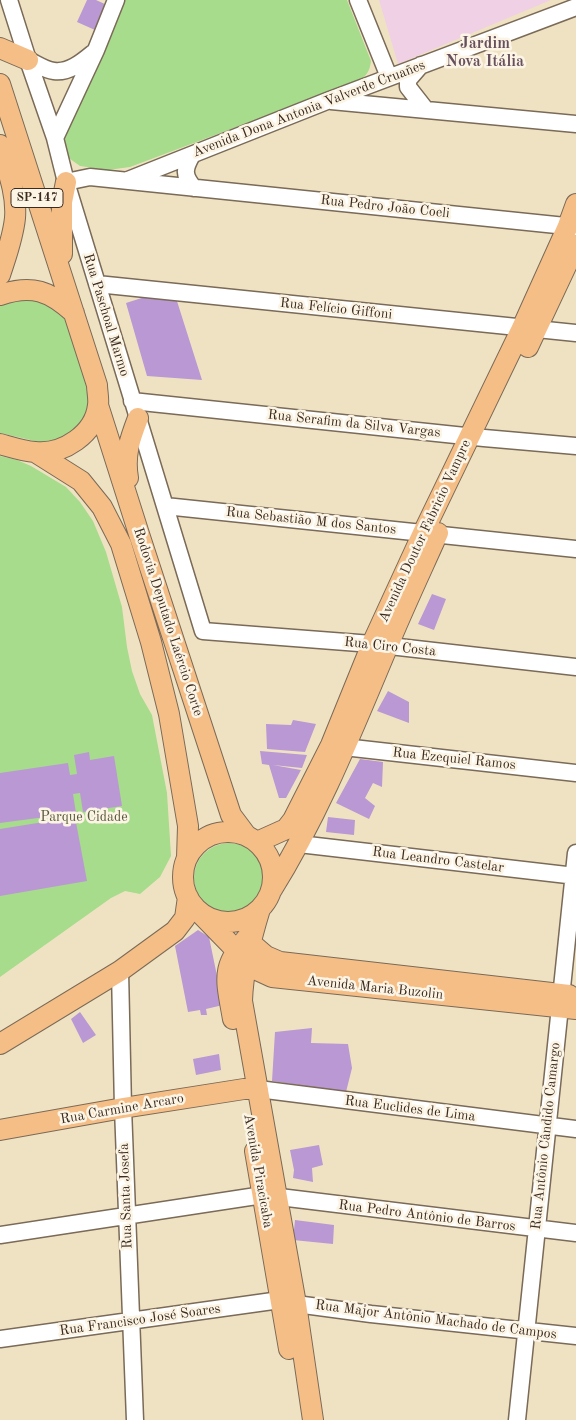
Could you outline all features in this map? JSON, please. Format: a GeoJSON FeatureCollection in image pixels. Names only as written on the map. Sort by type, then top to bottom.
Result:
{"type":"FeatureCollection","features":[{"type":"Feature","properties":{"kind":"main road"},"geometry":{"type":"LineString","coordinates":[[0,48],[28,60]]}},
{"type":"Feature","properties":{"kind":"main road","name":"SP-147"},"geometry":{"type":"LineString","coordinates":[[0,84],[74,313]]}},
{"type":"Feature","properties":{"kind":"main road","name":"SP-147"},"geometry":{"type":"LineString","coordinates":[[0,145],[12,188],[15,216],[10,248],[0,275]]}},
{"type":"Feature","properties":{"kind":"main road"},"geometry":{"type":"LineString","coordinates":[[62,276],[61,227],[66,182]]}},
{"type":"Feature","properties":{"kind":"main road","name":"Avenida Doutor Fabricio Vampre"},"geometry":{"type":"LineString","coordinates":[[260,909],[299,844],[380,645],[430,534],[529,329],[572,227],[576,204]]}},
{"type":"Feature","properties":{"kind":"main road","name":"Avenida Doutor Fabricio Vampre"},"geometry":{"type":"LineString","coordinates":[[529,329],[576,245]]}},
{"type":"Feature","properties":{"kind":"main road"},"geometry":{"type":"LineString","coordinates":[[0,295],[15,290],[33,289],[48,294],[62,302],[74,313]]}},
{"type":"Feature","properties":{"kind":"main road","name":"Rodovia Deputado Laércio Corte"},"geometry":{"type":"LineString","coordinates":[[74,313],[97,385],[98,405],[231,815],[251,839],[266,852],[271,864],[273,878],[271,891]]}},
{"type":"Feature","properties":{"kind":"main road"},"geometry":{"type":"LineString","coordinates":[[0,444],[35,452],[56,449],[76,441],[86,431],[98,405]]}},
{"type":"Feature","properties":{"kind":"main road"},"geometry":{"type":"LineString","coordinates":[[135,409],[128,444],[126,467],[139,534]]}},
{"type":"Feature","properties":{"kind":"main road","name":"Rodovia Deputado Laércio Corte"},"geometry":{"type":"LineString","coordinates":[[35,452],[81,481],[102,507],[121,544],[151,642],[169,714],[188,826],[184,884],[194,905]]}},
{"type":"Feature","properties":{"kind":"main road","name":"Avenida Doutor Fabricio Vampre"},"geometry":{"type":"LineString","coordinates":[[251,839],[286,830],[338,746]]}},
{"type":"Feature","properties":{"kind":"main road"},"geometry":{"type":"LineString","coordinates":[[187,858],[195,846],[206,838],[218,833],[232,832],[251,839]]}},
{"type":"Feature","properties":{"kind":"main road"},"geometry":{"type":"LineString","coordinates":[[0,1044],[120,971],[175,931],[194,905],[211,919],[224,922],[237,922],[250,917],[260,909]]}},
{"type":"Feature","properties":{"kind":"main road","name":"Avenida Maria Buzolin"},"geometry":{"type":"LineString","coordinates":[[194,905],[247,947],[272,977],[568,1001]]}},
{"type":"Feature","properties":{"kind":"main road","name":"Avenida Piracicaba"},"geometry":{"type":"LineString","coordinates":[[260,909],[247,947],[229,963],[226,980],[251,1089],[288,1302],[313,1420]]}},
{"type":"Feature","properties":{"kind":"main road","name":"Rua Carmine Arcaro"},"geometry":{"type":"LineString","coordinates":[[0,1130],[123,1108],[251,1089]]}},
{"type":"Feature","properties":{"kind":"main road","name":"Avenida Piracicaba"},"geometry":{"type":"LineString","coordinates":[[288,1302],[302,1420]]}},
{"type":"Feature","properties":{"kind":"street","name":"Rua Paschoal Marmo"},"geometry":{"type":"LineString","coordinates":[[9,0],[55,138],[66,182],[203,631]]}},
{"type":"Feature","properties":{"kind":"street"},"geometry":{"type":"LineString","coordinates":[[55,138],[96,50],[116,0]]}},
{"type":"Feature","properties":{"kind":"street"},"geometry":{"type":"LineString","coordinates":[[358,0],[389,77]]}},
{"type":"Feature","properties":{"kind":"street","name":"Avenida Dona Antonia Valverde Cruañes"},"geometry":{"type":"LineString","coordinates":[[127,181],[327,100],[576,7]]}},
{"type":"Feature","properties":{"kind":"street"},"geometry":{"type":"LineString","coordinates":[[28,60],[53,71],[67,70],[77,65],[96,50]]}},
{"type":"Feature","properties":{"kind":"street"},"geometry":{"type":"LineString","coordinates":[[420,65],[408,80],[408,87],[426,110]]}},
{"type":"Feature","properties":{"kind":"street"},"geometry":{"type":"LineString","coordinates":[[327,100],[576,124]]}},
{"type":"Feature","properties":{"kind":"street"},"geometry":{"type":"LineString","coordinates":[[192,155],[185,167],[186,179],[194,188]]}},
{"type":"Feature","properties":{"kind":"street","name":"Rua Pedro João Coeli"},"geometry":{"type":"LineString","coordinates":[[66,182],[90,177],[572,227]]}},
{"type":"Feature","properties":{"kind":"street","name":"Rua Felício Giffoni"},"geometry":{"type":"LineString","coordinates":[[97,284],[576,333]]}},
{"type":"Feature","properties":{"kind":"street","name":"Rua Serafim da Silva Vargas"},"geometry":{"type":"LineString","coordinates":[[135,409],[576,446]]}},
{"type":"Feature","properties":{"kind":"street","name":"Rua Sebastião M dos Santos"},"geometry":{"type":"LineString","coordinates":[[165,506],[576,549]]}},
{"type":"Feature","properties":{"kind":"street","name":"Rua Ciro Costa"},"geometry":{"type":"LineString","coordinates":[[203,631],[380,645],[576,667]]}},
{"type":"Feature","properties":{"kind":"street","name":"Rua Ezequiel Ramos"},"geometry":{"type":"LineString","coordinates":[[338,746],[576,773]]}},
{"type":"Feature","properties":{"kind":"street","name":"Rua Leandro Castelar"},"geometry":{"type":"LineString","coordinates":[[299,844],[575,876]]}},
{"type":"Feature","properties":{"kind":"street","name":"Rua Antônio Cândido Camargo"},"geometry":{"type":"LineString","coordinates":[[516,1420],[547,1127],[568,1001],[576,853]]}},
{"type":"Feature","properties":{"kind":"street","name":"Rua Santa Josefa"},"geometry":{"type":"LineString","coordinates":[[120,971],[123,1108],[135,1420]]}},
{"type":"Feature","properties":{"kind":"street","name":"Rua Euclides de Lima"},"geometry":{"type":"LineString","coordinates":[[251,1089],[547,1127],[576,1129]]}},
{"type":"Feature","properties":{"kind":"street","name":"Rua Pedro Antônio de Barros"},"geometry":{"type":"LineString","coordinates":[[0,1235],[270,1196],[576,1233]]}},
{"type":"Feature","properties":{"kind":"street","name":"Rua Francisco José Soares"},"geometry":{"type":"LineString","coordinates":[[0,1339],[288,1302]]}},
{"type":"Feature","properties":{"kind":"street","name":"Rua Major Antônio Machado de Campos"},"geometry":{"type":"LineString","coordinates":[[288,1302],[371,1314],[576,1336]]}},
{"type":"Feature","properties":{"kind":"shaded area"},"geometry":{"type":"Polygon","coordinates":[[[379,0],[551,0],[398,64],[379,0]]]}},
{"type":"Feature","properties":{"kind":"green space"},"geometry":{"type":"Polygon","coordinates":[[[125,0],[347,0],[371,61],[369,71],[364,77],[348,85],[130,167],[108,170],[80,166],[66,156],[63,135],[125,0]]]}},
{"type":"Feature","properties":{"kind":"green space"},"geometry":{"type":"Polygon","coordinates":[[[33,295],[67,318],[90,397],[88,415],[74,435],[48,444],[0,433],[0,302],[33,295]]]}},
{"type":"Feature","properties":{"kind":"green space","name":"Parque Cidade"},"geometry":{"type":"Polygon","coordinates":[[[0,456],[31,466],[66,487],[80,502],[93,521],[106,552],[122,607],[132,671],[140,694],[152,715],[167,793],[171,856],[160,877],[140,894],[125,891],[111,898],[0,977],[0,456]]]}},
{"type":"Feature","properties":{"kind":"green space"},"geometry":{"type":"Polygon","coordinates":[[[229,843],[242,846],[254,853],[261,865],[264,878],[261,891],[254,903],[242,910],[229,913],[216,910],[204,903],[197,891],[194,878],[197,865],[204,853],[216,846],[229,843]]]}},
{"type":"Feature","properties":{"kind":"building"},"geometry":{"type":"Polygon","coordinates":[[[87,0],[96,0],[107,5],[95,30],[77,22],[87,0]]]}},
{"type":"Feature","properties":{"kind":"building"},"geometry":{"type":"Polygon","coordinates":[[[151,295],[176,298],[202,380],[147,376],[126,303],[151,295]]]}},
{"type":"Feature","properties":{"kind":"building"},"geometry":{"type":"Polygon","coordinates":[[[432,594],[446,599],[434,630],[418,624],[432,594]]]}},
{"type":"Feature","properties":{"kind":"building"},"geometry":{"type":"Polygon","coordinates":[[[388,691],[409,702],[409,723],[377,711],[388,691]]]}},
{"type":"Feature","properties":{"kind":"building"},"geometry":{"type":"Polygon","coordinates":[[[293,720],[316,724],[305,752],[267,749],[266,724],[291,725],[293,720]]]}},
{"type":"Feature","properties":{"kind":"building"},"geometry":{"type":"Polygon","coordinates":[[[260,751],[307,755],[302,768],[273,765],[301,770],[286,798],[279,798],[269,765],[262,764],[260,751]]]}},
{"type":"Feature","properties":{"kind":"building"},"geometry":{"type":"Polygon","coordinates":[[[89,752],[90,760],[114,756],[122,806],[83,812],[80,793],[73,794],[76,813],[0,823],[0,773],[68,763],[70,775],[77,774],[74,755],[89,752]]]}},
{"type":"Feature","properties":{"kind":"building"},"geometry":{"type":"Polygon","coordinates":[[[360,759],[383,762],[382,787],[373,783],[365,798],[375,806],[369,819],[336,803],[360,759]]]}},
{"type":"Feature","properties":{"kind":"building"},"geometry":{"type":"Polygon","coordinates":[[[75,817],[87,881],[0,896],[0,829],[75,817]]]}},
{"type":"Feature","properties":{"kind":"building"},"geometry":{"type":"Polygon","coordinates":[[[328,817],[355,820],[354,835],[326,832],[328,817]]]}},
{"type":"Feature","properties":{"kind":"building"},"geometry":{"type":"Polygon","coordinates":[[[198,930],[209,937],[223,1005],[206,1009],[207,1015],[201,1015],[200,1010],[188,1012],[175,946],[198,930]]]}},
{"type":"Feature","properties":{"kind":"building"},"geometry":{"type":"Polygon","coordinates":[[[80,1012],[96,1035],[83,1043],[71,1019],[80,1012]]]}},
{"type":"Feature","properties":{"kind":"building"},"geometry":{"type":"Polygon","coordinates":[[[312,1028],[311,1043],[348,1044],[352,1068],[346,1092],[272,1081],[275,1032],[312,1028]]]}},
{"type":"Feature","properties":{"kind":"building"},"geometry":{"type":"Polygon","coordinates":[[[219,1054],[221,1070],[196,1075],[193,1059],[219,1054]]]}},
{"type":"Feature","properties":{"kind":"building"},"geometry":{"type":"Polygon","coordinates":[[[319,1145],[323,1165],[312,1168],[313,1182],[293,1178],[294,1170],[290,1150],[319,1145]]]}},
{"type":"Feature","properties":{"kind":"building"},"geometry":{"type":"Polygon","coordinates":[[[295,1220],[334,1225],[333,1244],[293,1240],[295,1220]]]}},
{"type":"Feature","properties":{"kind":"district","name":"Jardim Nova Itália"},"geometry":{"type":"Point","coordinates":[485,53]}}]}
